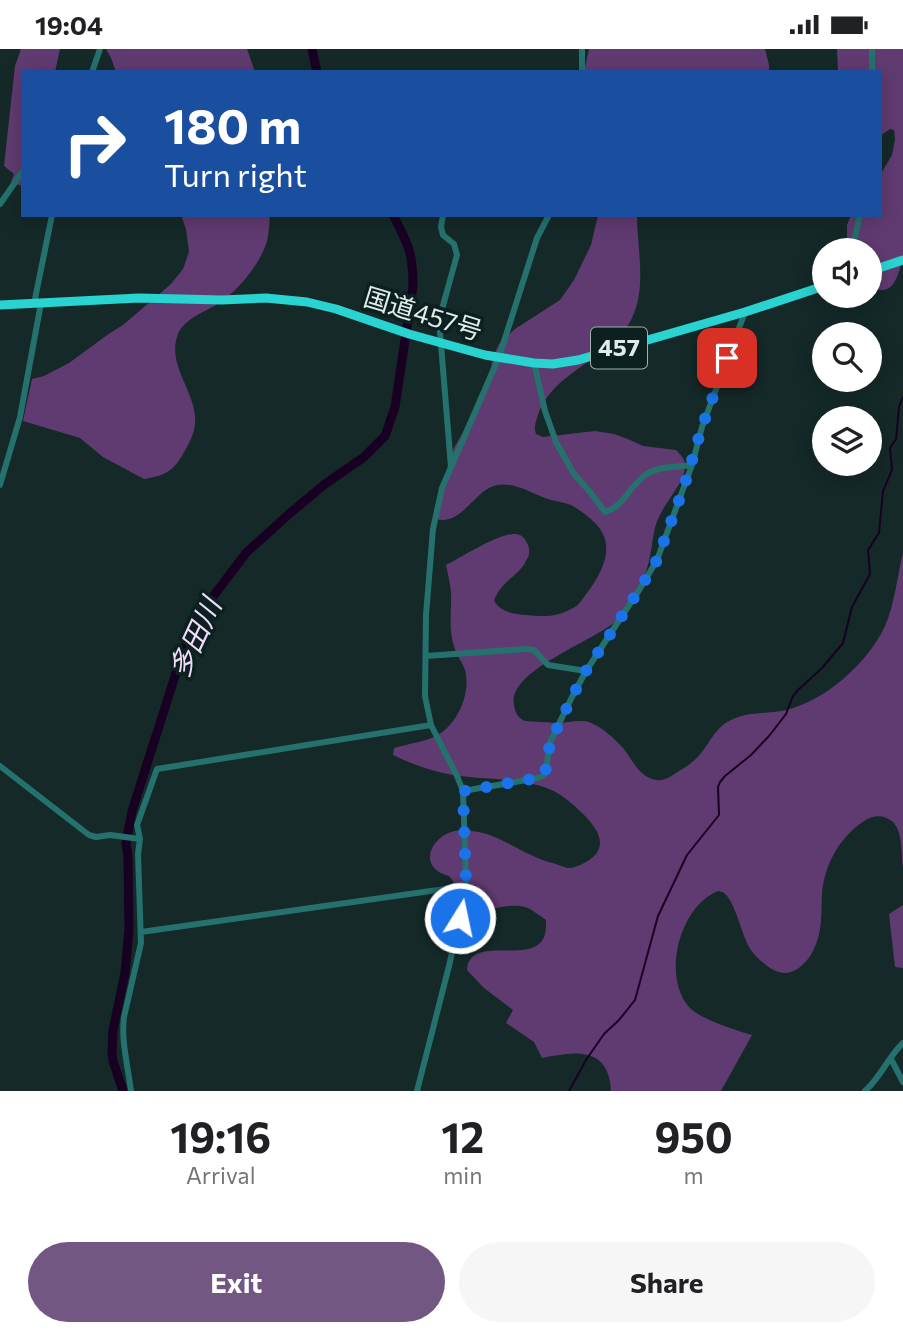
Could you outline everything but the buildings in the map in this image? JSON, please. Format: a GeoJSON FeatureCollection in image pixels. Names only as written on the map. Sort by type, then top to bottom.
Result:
{"type":"FeatureCollection","features":[{"type":"Feature","properties":{"kind":"highway"},"geometry":{"type":"LineString","coordinates":[[882,267],[903,260]]}},
{"type":"Feature","properties":{"kind":"highway","name":"国道457号"},"geometry":{"type":"LineString","coordinates":[[0,305],[139,298],[266,298],[307,302],[441,343],[499,357],[554,364],[578,360],[812,290]]}},
{"type":"Feature","properties":{"kind":"street"},"geometry":{"type":"LineString","coordinates":[[93,70],[100,49]]}},
{"type":"Feature","properties":{"kind":"street"},"geometry":{"type":"LineString","coordinates":[[582,49],[582,70]]}},
{"type":"Feature","properties":{"kind":"street"},"geometry":{"type":"LineString","coordinates":[[872,49],[872,70]]}},
{"type":"Feature","properties":{"kind":"street"},"geometry":{"type":"LineString","coordinates":[[0,204],[21,173]]}},
{"type":"Feature","properties":{"kind":"street"},"geometry":{"type":"LineString","coordinates":[[0,485],[3,464],[20,417],[52,217]]}},
{"type":"Feature","properties":{"kind":"street"},"geometry":{"type":"LineString","coordinates":[[443,217],[443,235],[453,244],[457,255],[439,320],[452,468]]}},
{"type":"Feature","properties":{"kind":"street"},"geometry":{"type":"LineString","coordinates":[[417,1091],[465,895],[463,791],[431,725],[425,696],[426,615],[433,529],[439,498],[499,357],[537,238],[548,217]]}},
{"type":"Feature","properties":{"kind":"street"},"geometry":{"type":"LineString","coordinates":[[855,238],[860,217]]}},
{"type":"Feature","properties":{"kind":"street"},"geometry":{"type":"LineString","coordinates":[[463,791],[543,776],[550,743],[586,671],[651,571],[669,530],[702,427],[745,312]]}},
{"type":"Feature","properties":{"kind":"street"},"geometry":{"type":"LineString","coordinates":[[534,363],[545,411],[556,442],[574,474],[605,512],[614,507],[646,474],[692,465]]}},
{"type":"Feature","properties":{"kind":"street"},"geometry":{"type":"LineString","coordinates":[[426,656],[526,649],[534,650],[552,666],[586,671]]}},
{"type":"Feature","properties":{"kind":"street"},"geometry":{"type":"LineString","coordinates":[[131,1091],[122,1029],[141,932],[138,854],[140,839],[137,825],[157,769],[431,725]]}},
{"type":"Feature","properties":{"kind":"street"},"geometry":{"type":"LineString","coordinates":[[0,767],[83,832],[96,837],[140,839]]}},
{"type":"Feature","properties":{"kind":"street"},"geometry":{"type":"LineString","coordinates":[[141,932],[459,887]]}},
{"type":"Feature","properties":{"kind":"street"},"geometry":{"type":"LineString","coordinates":[[865,1091],[875,1082],[903,1043]]}},
{"type":"Feature","properties":{"kind":"street"},"geometry":{"type":"LineString","coordinates":[[891,1059],[903,1082]]}},
{"type":"Feature","properties":{"kind":"shaded area"},"geometry":{"type":"Polygon","coordinates":[[[21,49],[60,49],[55,70],[21,70],[21,186],[11,182],[14,174],[4,166],[15,66],[21,49]]]}},
{"type":"Feature","properties":{"kind":"shaded area"},"geometry":{"type":"Polygon","coordinates":[[[106,49],[247,49],[254,70],[115,70],[106,49]]]}},
{"type":"Feature","properties":{"kind":"shaded area"},"geometry":{"type":"Polygon","coordinates":[[[589,49],[765,49],[769,65],[769,70],[584,70],[589,49]]]}},
{"type":"Feature","properties":{"kind":"shaded area"},"geometry":{"type":"Polygon","coordinates":[[[837,49],[903,49],[903,258],[896,280],[885,290],[882,290],[882,238],[847,238],[850,217],[882,217],[882,172],[892,155],[895,139],[894,130],[890,129],[882,135],[882,70],[838,70],[837,49]]]}},
{"type":"Feature","properties":{"kind":"shaded area"},"geometry":{"type":"Polygon","coordinates":[[[182,217],[270,217],[262,255],[241,284],[222,301],[189,320],[180,330],[175,349],[180,372],[193,406],[194,430],[188,445],[171,469],[162,475],[144,479],[103,457],[80,438],[23,421],[32,379],[69,363],[123,325],[171,284],[183,269],[189,252],[182,217]]]}},
{"type":"Feature","properties":{"kind":"shaded area"},"geometry":{"type":"Polygon","coordinates":[[[598,217],[637,217],[640,280],[637,306],[616,341],[568,376],[549,394],[537,418],[536,434],[543,437],[595,431],[614,434],[643,446],[676,450],[684,460],[685,468],[682,479],[657,520],[645,574],[636,596],[624,614],[613,624],[559,655],[525,679],[516,691],[514,705],[519,717],[525,721],[589,722],[616,740],[646,776],[657,780],[667,778],[696,759],[724,724],[747,715],[786,710],[801,705],[844,679],[868,653],[885,626],[894,599],[903,553],[903,867],[900,837],[896,826],[886,818],[867,819],[847,835],[826,872],[816,944],[808,959],[794,971],[782,973],[772,969],[753,953],[733,906],[724,893],[718,891],[705,899],[694,911],[679,942],[676,977],[680,992],[693,1011],[752,1035],[721,1091],[611,1091],[609,1076],[597,1059],[578,1053],[542,1058],[534,1042],[506,1023],[513,1010],[484,988],[467,970],[470,959],[478,953],[527,949],[537,945],[545,935],[546,920],[520,906],[456,912],[456,889],[449,876],[434,867],[430,855],[432,848],[451,832],[480,832],[543,860],[571,868],[586,862],[597,853],[600,847],[598,833],[574,806],[549,789],[510,780],[443,773],[393,755],[394,748],[441,733],[453,721],[465,696],[465,670],[451,633],[451,592],[446,565],[500,537],[515,534],[521,536],[529,547],[528,557],[520,570],[501,588],[494,601],[509,612],[545,616],[562,613],[578,605],[595,582],[603,564],[606,555],[604,537],[591,519],[571,505],[518,487],[496,485],[483,492],[458,515],[444,520],[436,519],[437,499],[454,448],[473,415],[499,344],[515,329],[560,300],[574,280],[591,245],[598,217]]]}},
{"type":"Feature","properties":{"kind":"shaded area"},"geometry":{"type":"Polygon","coordinates":[[[903,905],[903,968],[895,967],[889,914],[903,905]]]}},
{"type":"Feature","properties":{"kind":"waterway","name":"多田川"},"geometry":{"type":"LineString","coordinates":[[312,49],[317,70]]}},
{"type":"Feature","properties":{"kind":"waterway","name":"多田川"},"geometry":{"type":"LineString","coordinates":[[123,1091],[112,1053],[113,1030],[125,973],[129,930],[126,843],[132,811],[183,651],[202,611],[246,553],[325,484],[364,457],[385,436],[395,407],[413,286],[409,249],[394,217]]}},
{"type":"Feature","properties":{"kind":"waterway"},"geometry":{"type":"LineString","coordinates":[[569,1091],[604,1034],[635,1000],[658,916],[687,855],[719,815],[720,782],[769,736],[786,714],[793,696],[843,643],[852,607],[870,574],[868,550],[879,533],[883,491],[892,470],[890,448],[896,439],[899,407],[903,397]]}},
{"type":"Feature","properties":{"kind":"route"},"geometry":{"type":"LineString","coordinates":[[460,918],[466,882],[463,791],[543,776],[550,743],[572,697],[657,560],[727,358]]}}]}
